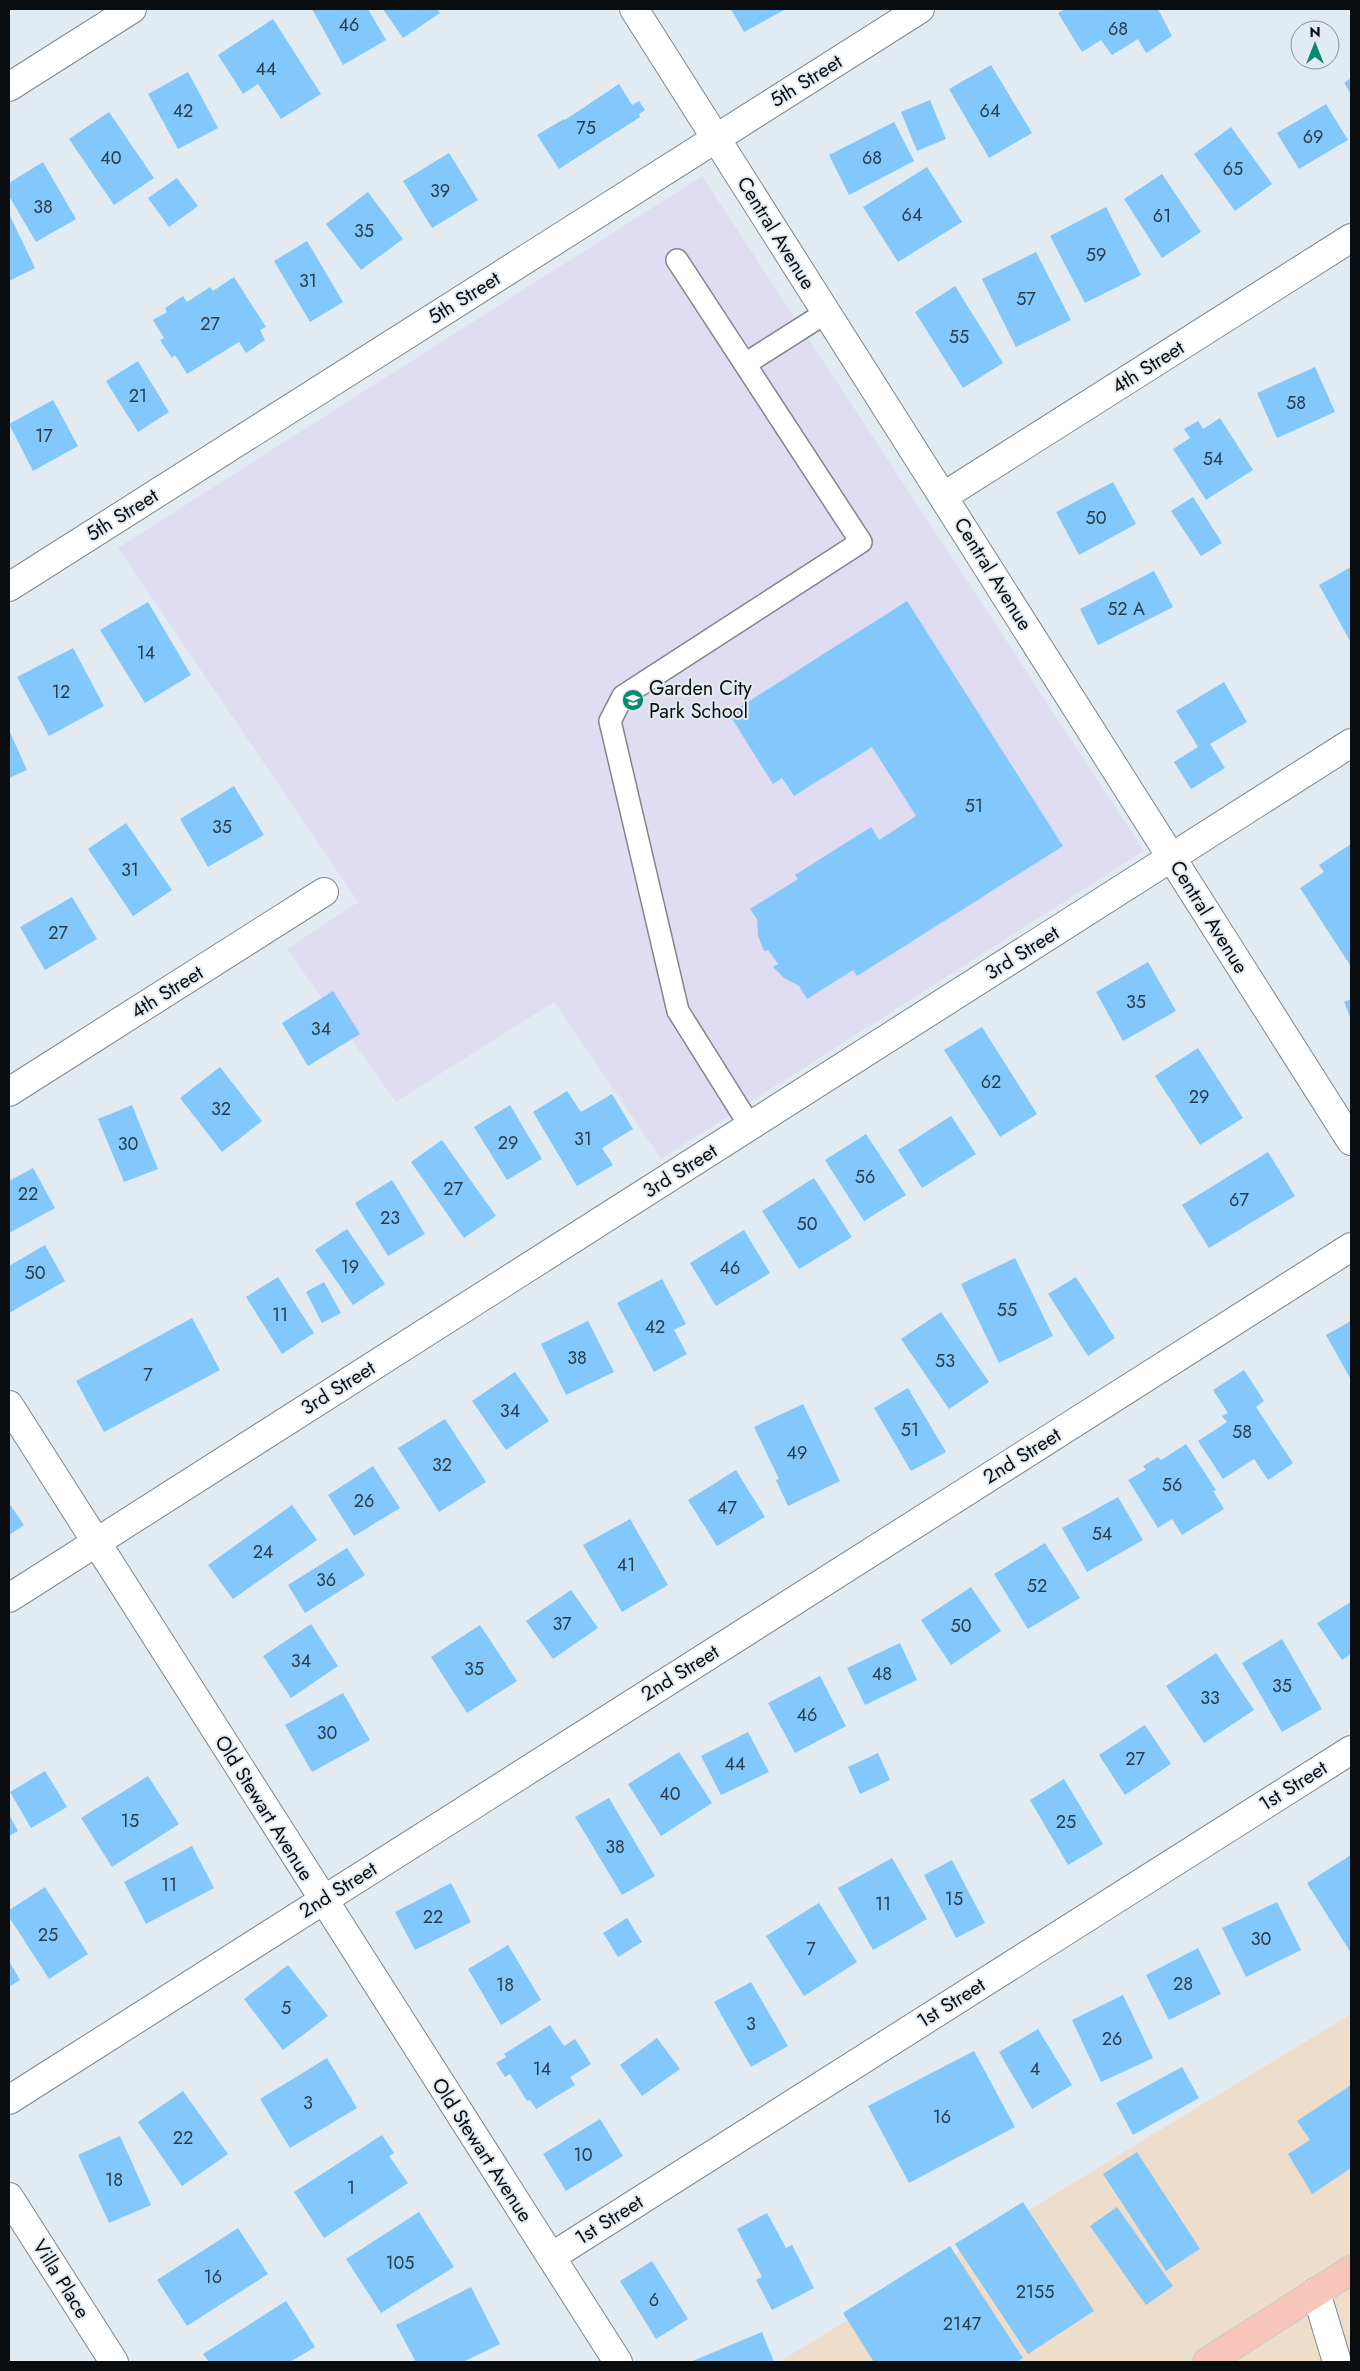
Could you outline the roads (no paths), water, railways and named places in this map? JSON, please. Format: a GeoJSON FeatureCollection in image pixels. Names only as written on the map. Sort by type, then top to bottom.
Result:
{"type":"FeatureCollection","features":[{"type":"Feature","properties":{"kind":"main road"},"geometry":{"type":"LineString","coordinates":[[1207,2362],[1351,2270]]}},
{"type":"Feature","properties":{"kind":"street"},"geometry":{"type":"LineString","coordinates":[[9,87],[132,9]]}},
{"type":"Feature","properties":{"kind":"street","name":"Central Avenue"},"geometry":{"type":"LineString","coordinates":[[634,9],[1351,1141]]}},
{"type":"Feature","properties":{"kind":"street","name":"5th Street"},"geometry":{"type":"LineString","coordinates":[[9,587],[920,9]]}},
{"type":"Feature","properties":{"kind":"street","name":"4th Street"},"geometry":{"type":"LineString","coordinates":[[944,496],[1351,238]]}},
{"type":"Feature","properties":{"kind":"street","name":"3rd Street"},"geometry":{"type":"LineString","coordinates":[[9,1598],[1351,743]]}},
{"type":"Feature","properties":{"kind":"street","name":"4th Street"},"geometry":{"type":"LineString","coordinates":[[9,1092],[324,892]]}},
{"type":"Feature","properties":{"kind":"street","name":"2nd Street"},"geometry":{"type":"LineString","coordinates":[[9,2100],[1351,1246]]}},
{"type":"Feature","properties":{"kind":"street","name":"Old Stewart Avenue"},"geometry":{"type":"LineString","coordinates":[[9,1405],[618,2362]]}},
{"type":"Feature","properties":{"kind":"street","name":"1st Street"},"geometry":{"type":"LineString","coordinates":[[551,2257],[1351,1750]]}},
{"type":"Feature","properties":{"kind":"street","name":"Villa Place"},"geometry":{"type":"LineString","coordinates":[[9,2197],[114,2362]]}},
{"type":"Feature","properties":{"kind":"street"},"geometry":{"type":"LineString","coordinates":[[1316,2292],[1337,2362]]}},
{"type":"Feature","properties":{"kind":"lane"},"geometry":{"type":"LineString","coordinates":[[677,260],[861,542],[622,696],[610,721],[678,1010],[750,1126]]}},
{"type":"Feature","properties":{"kind":"lane"},"geometry":{"type":"LineString","coordinates":[[744,364],[826,312]]}},
{"type":"Feature","properties":{"kind":"place","name":"Garden City Park School"},"geometry":{"type":"Point","coordinates":[633,700]}}]}
